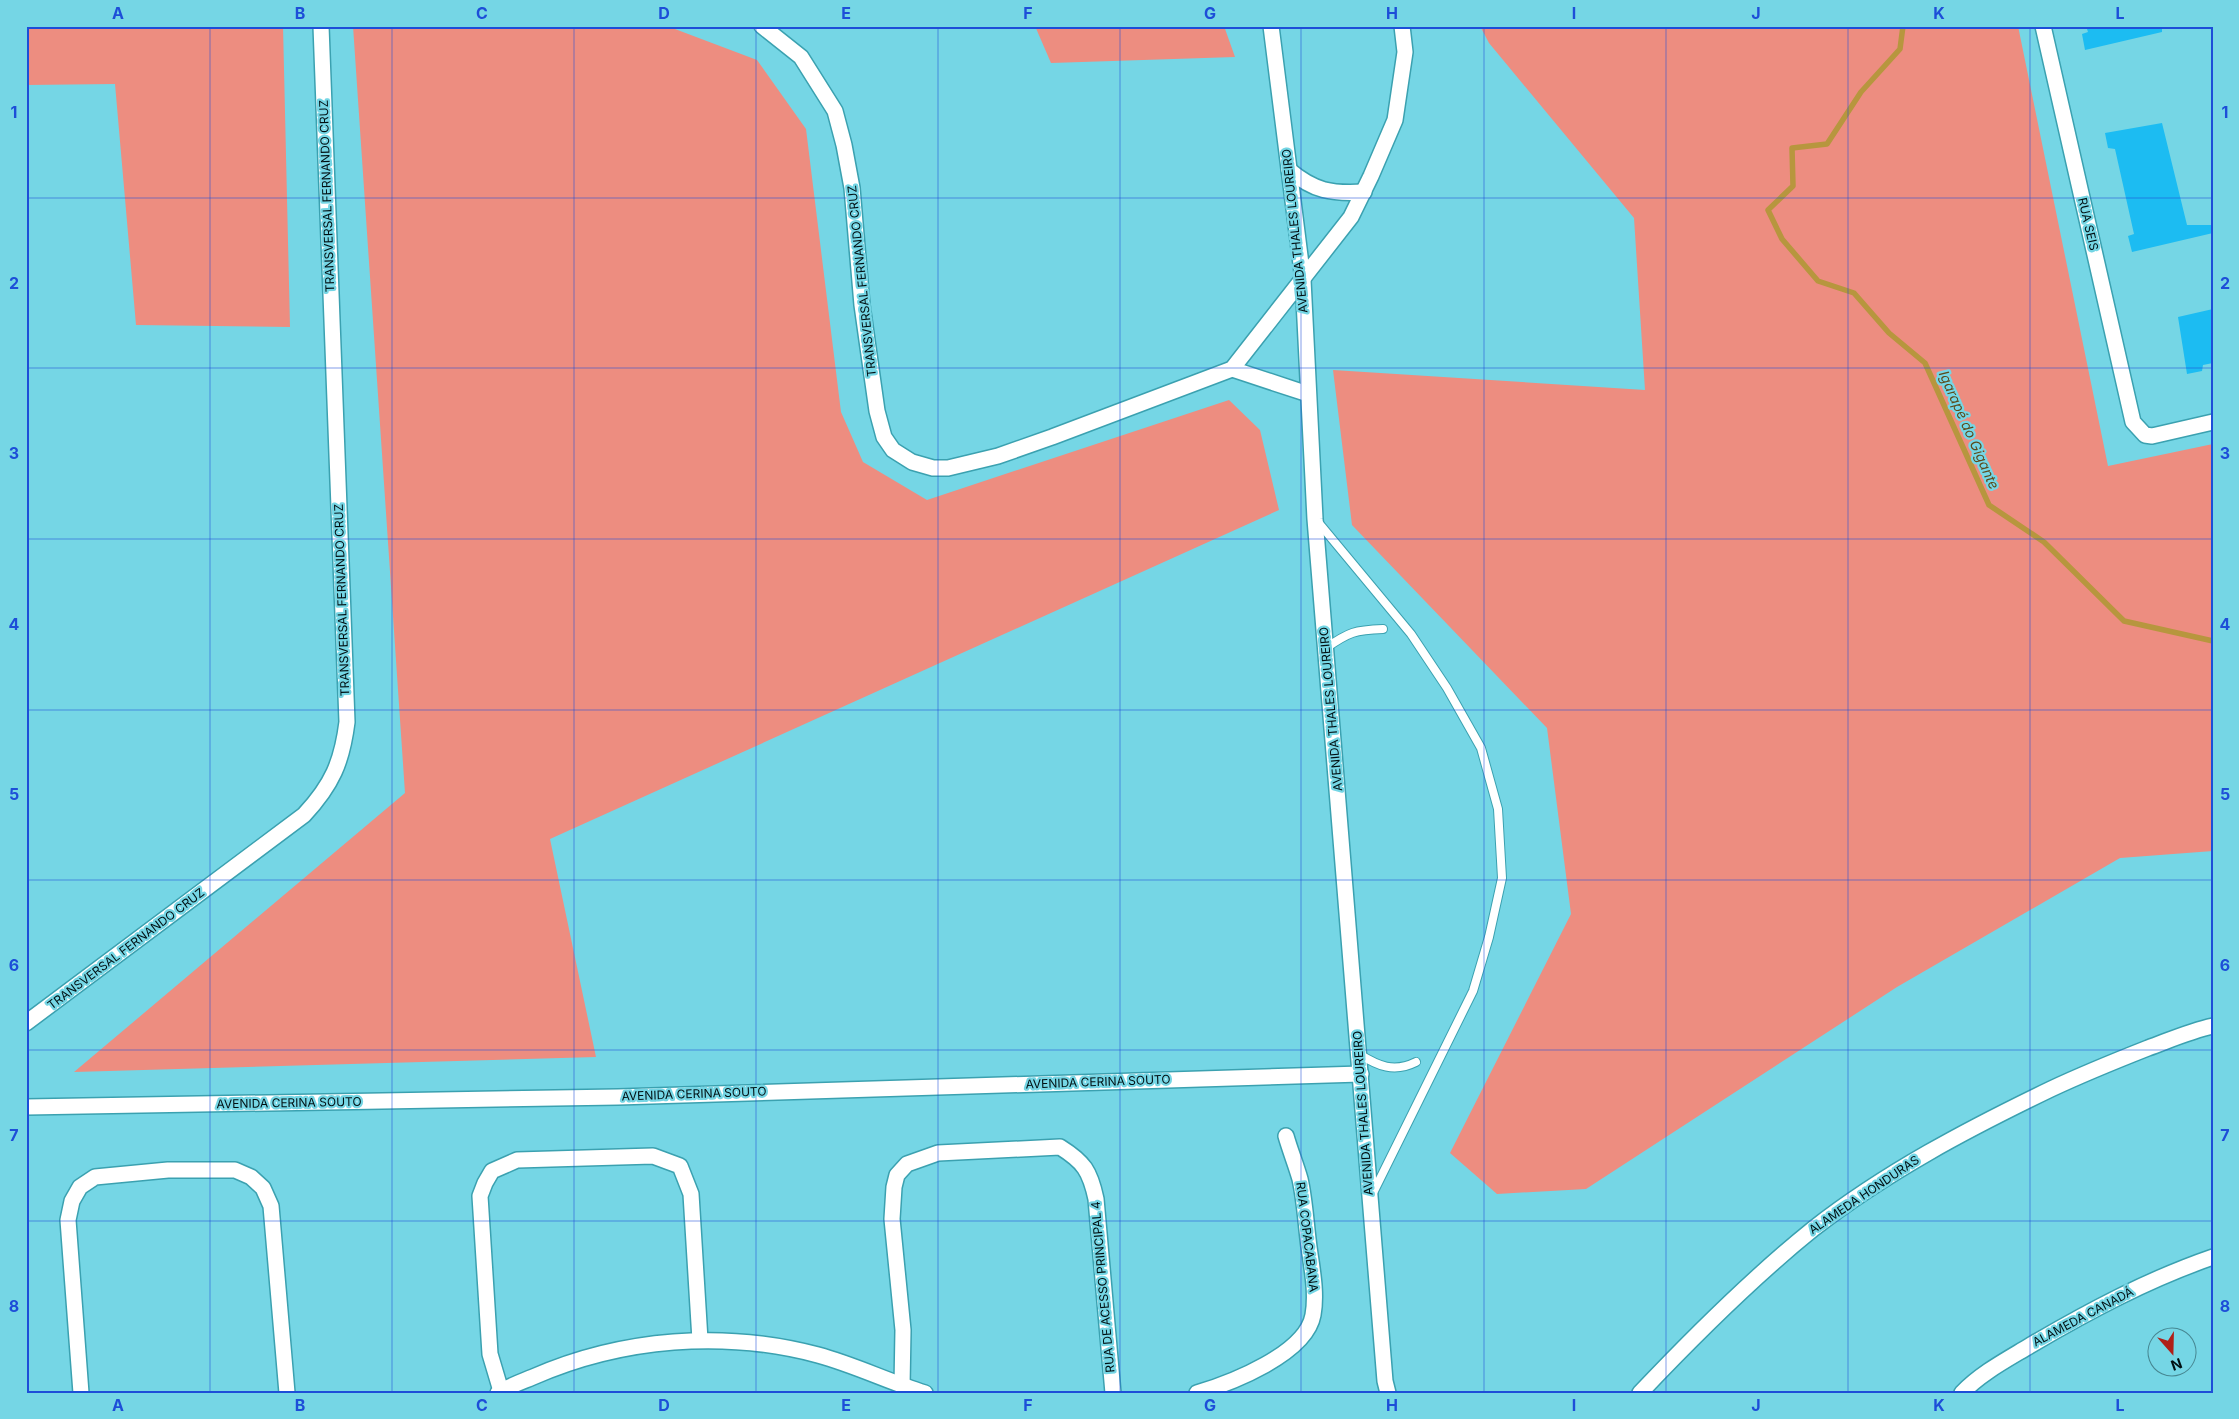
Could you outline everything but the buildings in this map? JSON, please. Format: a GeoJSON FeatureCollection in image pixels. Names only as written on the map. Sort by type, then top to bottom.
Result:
{"type":"FeatureCollection","features":[{"type":"Feature","properties":{"kind":"street","name":"TRANSVERSAL FERNANDO CRUZ"},"geometry":{"type":"LineString","coordinates":[[26,1023],[304,815],[323,795],[336,771],[344,748],[347,722],[321,26]]}},
{"type":"Feature","properties":{"kind":"street","name":"TRANSVERSAL FERNANDO CRUZ"},"geometry":{"type":"LineString","coordinates":[[762,26],[801,57],[835,111],[852,188],[862,305],[878,411],[884,437],[893,450],[912,462],[933,468],[948,468],[998,456],[1232,369]]}},
{"type":"Feature","properties":{"kind":"street","name":"AVENIDA THALES LOUREIRO"},"geometry":{"type":"LineString","coordinates":[[1271,26],[1303,280],[1315,519],[1385,1381],[1388,1393]]}},
{"type":"Feature","properties":{"kind":"street"},"geometry":{"type":"LineString","coordinates":[[1308,394],[1232,369],[1303,280],[1350,217],[1364,192],[1395,120],[1405,52],[1402,26]]}},
{"type":"Feature","properties":{"kind":"street","name":"RUA SEIS"},"geometry":{"type":"LineString","coordinates":[[2043,26],[2133,422],[2145,435],[2152,436],[2213,422]]}},
{"type":"Feature","properties":{"kind":"street"},"geometry":{"type":"LineString","coordinates":[[1289,170],[1305,184],[1325,190],[1346,193],[1364,192]]}},
{"type":"Feature","properties":{"kind":"street","name":"ALAMEDA HONDURAS"},"geometry":{"type":"LineString","coordinates":[[1640,1393],[1703,1326],[1756,1278],[1814,1228],[1879,1182],[1978,1126],[2091,1070],[2194,1030],[2213,1026]]}},
{"type":"Feature","properties":{"kind":"street","name":"AVENIDA CERINA SOUTO"},"geometry":{"type":"LineString","coordinates":[[26,1108],[618,1097],[1361,1074]]}},
{"type":"Feature","properties":{"kind":"street","name":"RUA COPACABANA"},"geometry":{"type":"LineString","coordinates":[[1197,1393],[1228,1384],[1258,1369],[1299,1339],[1313,1317],[1315,1295],[1300,1181],[1286,1136]]}},
{"type":"Feature","properties":{"kind":"street","name":"RUA DE ACESSO PRINCIPAL 4"},"geometry":{"type":"LineString","coordinates":[[902,1386],[903,1330],[892,1219],[894,1187],[897,1175],[907,1164],[938,1153],[1060,1147],[1086,1168],[1092,1181],[1096,1199],[1113,1393]]}},
{"type":"Feature","properties":{"kind":"street"},"geometry":{"type":"LineString","coordinates":[[700,1340],[691,1194],[680,1166],[653,1156],[516,1160],[492,1171],[484,1183],[480,1196],[490,1354],[500,1392],[547,1371],[599,1354],[657,1343],[700,1340],[764,1344],[819,1356],[925,1393]]}},
{"type":"Feature","properties":{"kind":"street"},"geometry":{"type":"LineString","coordinates":[[81,1393],[68,1220],[72,1201],[80,1186],[96,1177],[187,1170],[235,1170],[250,1177],[263,1188],[271,1206],[287,1393]]}},
{"type":"Feature","properties":{"kind":"street","name":"ALAMEDA CANADÁ"},"geometry":{"type":"LineString","coordinates":[[1962,1393],[1970,1385],[2008,1359],[2074,1320],[2174,1270],[2213,1257]]}},
{"type":"Feature","properties":{"kind":"lane"},"geometry":{"type":"LineString","coordinates":[[1315,519],[1411,634],[1447,688],[1481,748],[1498,809],[1502,878],[1489,937],[1473,991],[1370,1200]]}},
{"type":"Feature","properties":{"kind":"lane"},"geometry":{"type":"LineString","coordinates":[[1326,648],[1344,636],[1358,630],[1383,629]]}},
{"type":"Feature","properties":{"kind":"lane"},"geometry":{"type":"LineString","coordinates":[[1359,1054],[1380,1066],[1392,1068],[1406,1067],[1416,1062]]}},
{"type":"Feature","properties":{"kind":"shaded area"},"geometry":{"type":"Polygon","coordinates":[[[26,26],[283,26],[290,327],[136,325],[115,84],[26,85],[26,26]]]}},
{"type":"Feature","properties":{"kind":"shaded area"},"geometry":{"type":"Polygon","coordinates":[[[353,26],[667,26],[757,60],[806,129],[841,412],[863,462],[927,500],[1229,400],[1260,430],[1279,510],[550,839],[596,1057],[74,1072],[405,793],[353,26]]]}},
{"type":"Feature","properties":{"kind":"shaded area"},"geometry":{"type":"Polygon","coordinates":[[[1035,26],[1224,26],[1235,57],[1051,63],[1035,26]]]}},
{"type":"Feature","properties":{"kind":"shaded area"},"geometry":{"type":"Polygon","coordinates":[[[1480,26],[2018,26],[2108,466],[2213,444],[2213,851],[2120,858],[1897,987],[1586,1189],[1497,1194],[1450,1153],[1571,914],[1547,728],[1352,525],[1333,370],[1645,390],[1634,218],[1489,43],[1480,26]]]}},
{"type":"Feature","properties":{"kind":"waterway","name":"Igarapé do Gigante"},"geometry":{"type":"LineString","coordinates":[[1903,26],[1900,49],[1861,92],[1827,144],[1792,148],[1793,186],[1768,210],[1782,239],[1818,281],[1854,293],[1889,333],[1925,363],[1989,505],[2044,542],[2124,621],[2213,641]]}}]}
